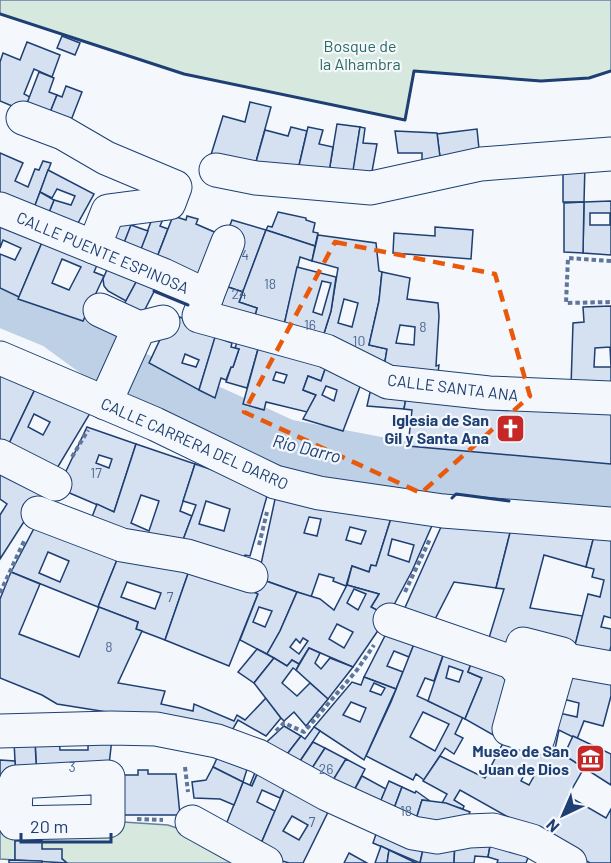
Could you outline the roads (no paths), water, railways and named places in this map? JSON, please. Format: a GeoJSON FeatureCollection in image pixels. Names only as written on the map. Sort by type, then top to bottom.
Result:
{"type":"FeatureCollection","features":[{"type":"Feature","properties":{"kind":"street"},"geometry":{"type":"LineString","coordinates":[[23,118],[63,133],[106,158],[174,187],[169,203],[108,211],[94,247]]}},
{"type":"Feature","properties":{"kind":"street"},"geometry":{"type":"LineString","coordinates":[[216,170],[256,178],[371,188],[482,164],[611,154]]}},
{"type":"Feature","properties":{"kind":"street","name":"CALLE PUENTE ESPINOSA"},"geometry":{"type":"LineString","coordinates":[[0,209],[163,275],[203,306]]}},
{"type":"Feature","properties":{"kind":"street"},"geometry":{"type":"LineString","coordinates":[[203,306],[228,242]]}},
{"type":"Feature","properties":{"kind":"street","name":"CALLE SANTA ANA"},"geometry":{"type":"LineString","coordinates":[[203,306],[326,351],[388,382],[489,393],[611,398]]}},
{"type":"Feature","properties":{"kind":"street"},"geometry":{"type":"LineString","coordinates":[[100,310],[145,331],[107,398]]}},
{"type":"Feature","properties":{"kind":"street","name":"CALLE CARRERA DEL DARRO"},"geometry":{"type":"LineString","coordinates":[[0,358],[107,398],[275,482],[319,493],[443,511],[611,524]]}},
{"type":"Feature","properties":{"kind":"street"},"geometry":{"type":"LineString","coordinates":[[0,456],[55,484]]}},
{"type":"Feature","properties":{"kind":"street"},"geometry":{"type":"LineString","coordinates":[[38,513],[122,545],[187,556],[251,576]]}},
{"type":"Feature","properties":{"kind":"street"},"geometry":{"type":"LineString","coordinates":[[390,620],[540,661],[611,668]]}},
{"type":"Feature","properties":{"kind":"street"},"geometry":{"type":"LineString","coordinates":[[524,730],[540,661]]}},
{"type":"Feature","properties":{"kind":"street"},"geometry":{"type":"LineString","coordinates":[[0,731],[156,729],[217,741],[258,756],[327,794],[413,833],[437,837],[469,831],[493,830],[532,841],[570,863]]}},
{"type":"Feature","properties":{"kind":"street"},"geometry":{"type":"LineString","coordinates":[[108,777],[108,821],[15,823],[8,819],[16,782],[108,777]]}},
{"type":"Feature","properties":{"kind":"street"},"geometry":{"type":"LineString","coordinates":[[192,822],[266,863]]}},
{"type":"Feature","properties":{"kind":"waterway","name":"Río Darro"},"geometry":{"type":"LineString","coordinates":[[0,299],[56,322],[130,376],[285,446],[452,478],[611,487]]}},
{"type":"Feature","properties":{"kind":"place","name":"Iglesia de San Gil y Santa Ana"},"geometry":{"type":"Point","coordinates":[510,428]}},
{"type":"Feature","properties":{"kind":"place","name":"Museo de San Juan de Dios"},"geometry":{"type":"Point","coordinates":[590,759]}},
{"type":"Feature","properties":{"kind":"park label","name":"Bosque de la Alhambra"},"geometry":{"type":"Point","coordinates":[360,54]}}]}
